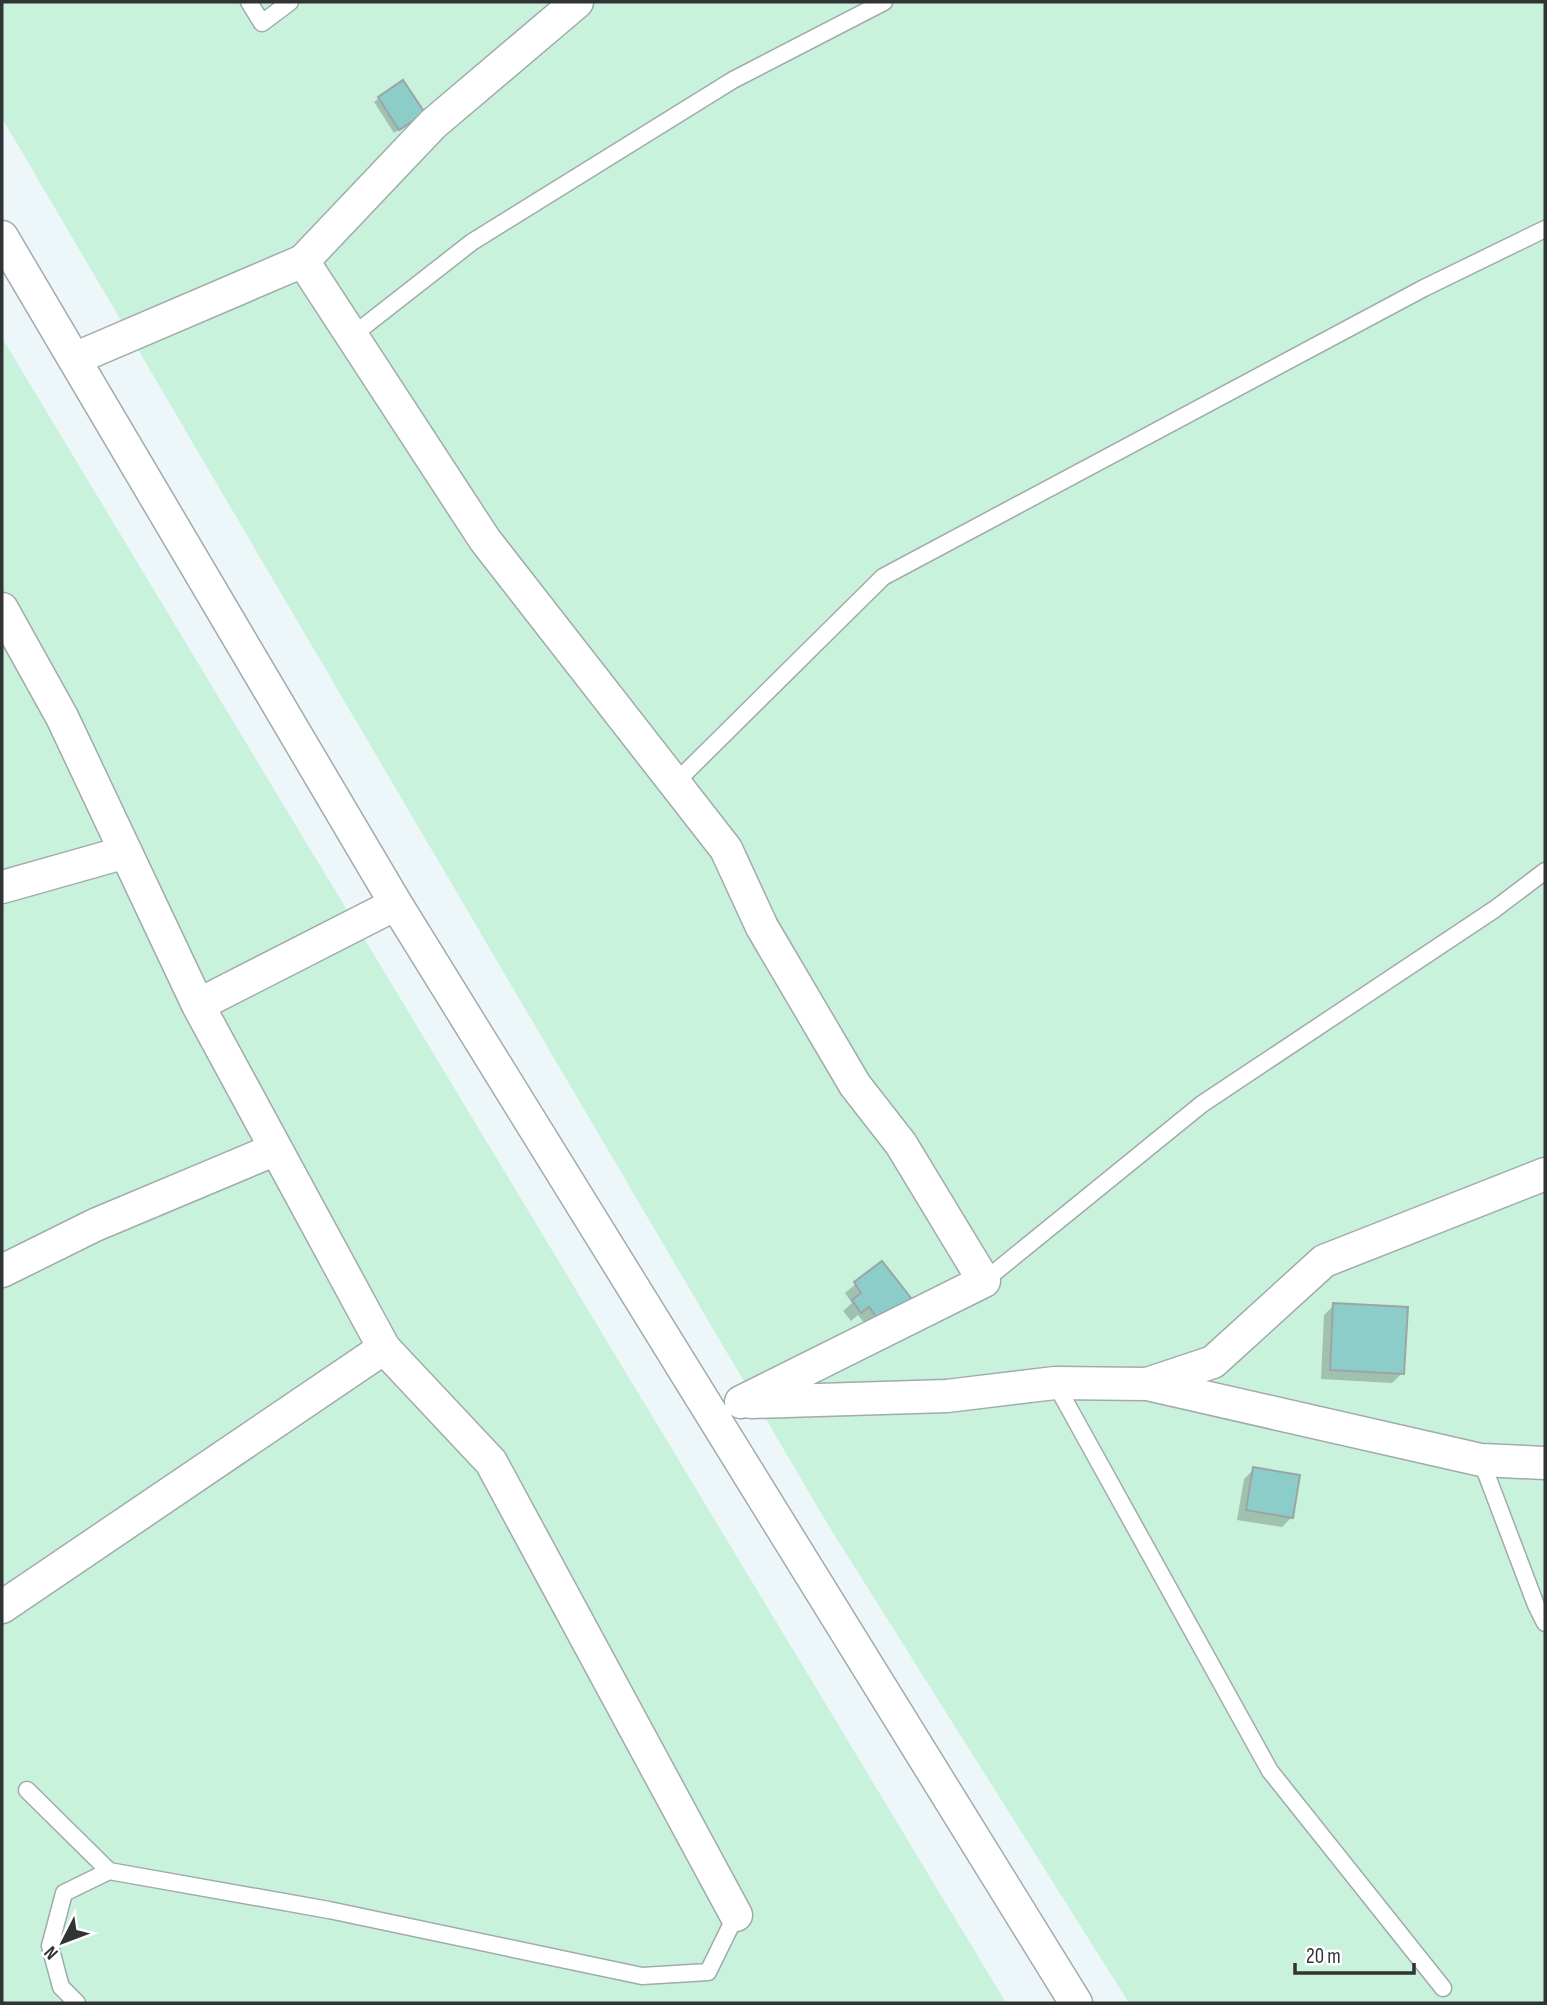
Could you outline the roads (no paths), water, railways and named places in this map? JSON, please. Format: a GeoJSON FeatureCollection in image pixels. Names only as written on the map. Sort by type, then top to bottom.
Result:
{"type":"FeatureCollection","features":[{"type":"Feature","properties":{"kind":"street"},"geometry":{"type":"LineString","coordinates":[[74,359],[303,261],[433,124],[577,2]]}},
{"type":"Feature","properties":{"kind":"street"},"geometry":{"type":"LineString","coordinates":[[2,237],[396,904],[1076,2003]]}},
{"type":"Feature","properties":{"kind":"street"},"geometry":{"type":"LineString","coordinates":[[303,261],[485,540],[726,849],[762,927],[855,1085],[901,1144],[984,1282],[741,1402]]}},
{"type":"Feature","properties":{"kind":"street"},"geometry":{"type":"LineString","coordinates":[[2,609],[62,717],[198,1005],[384,1348],[491,1462],[736,1915]]}},
{"type":"Feature","properties":{"kind":"street"},"geometry":{"type":"LineString","coordinates":[[2,887],[126,852]]}},
{"type":"Feature","properties":{"kind":"street"},"geometry":{"type":"LineString","coordinates":[[198,1005],[396,904]]}},
{"type":"Feature","properties":{"kind":"street"},"geometry":{"type":"LineString","coordinates":[[2,1270],[95,1225],[276,1149]]}},
{"type":"Feature","properties":{"kind":"street"},"geometry":{"type":"LineString","coordinates":[[1147,1384],[1213,1362],[1324,1261],[1545,1174]]}},
{"type":"Feature","properties":{"kind":"street"},"geometry":{"type":"LineString","coordinates":[[2,1607],[384,1348]]}},
{"type":"Feature","properties":{"kind":"street"},"geometry":{"type":"LineString","coordinates":[[707,1405],[947,1396],[1055,1383],[1147,1384],[1481,1460],[1545,1463]]}},
{"type":"Feature","properties":{"kind":"lane"},"geometry":{"type":"LineString","coordinates":[[249,2],[262,23],[290,2]]}},
{"type":"Feature","properties":{"kind":"lane"},"geometry":{"type":"LineString","coordinates":[[353,335],[472,242],[733,80],[884,2]]}},
{"type":"Feature","properties":{"kind":"lane"},"geometry":{"type":"LineString","coordinates":[[675,783],[883,577],[1424,288],[1545,229]]}},
{"type":"Feature","properties":{"kind":"lane"},"geometry":{"type":"LineString","coordinates":[[984,1282],[1202,1104],[1495,909],[1545,871]]}},
{"type":"Feature","properties":{"kind":"lane"},"geometry":{"type":"LineString","coordinates":[[1055,1383],[1270,1772],[1443,1988]]}},
{"type":"Feature","properties":{"kind":"lane"},"geometry":{"type":"LineString","coordinates":[[1481,1460],[1545,1623]]}},
{"type":"Feature","properties":{"kind":"lane"},"geometry":{"type":"LineString","coordinates":[[27,1790],[109,1871],[329,1910],[642,1976],[708,1972],[736,1915]]}},
{"type":"Feature","properties":{"kind":"lane"},"geometry":{"type":"LineString","coordinates":[[77,2003],[61,1987],[50,1946],[64,1893],[109,1871]]}}]}
